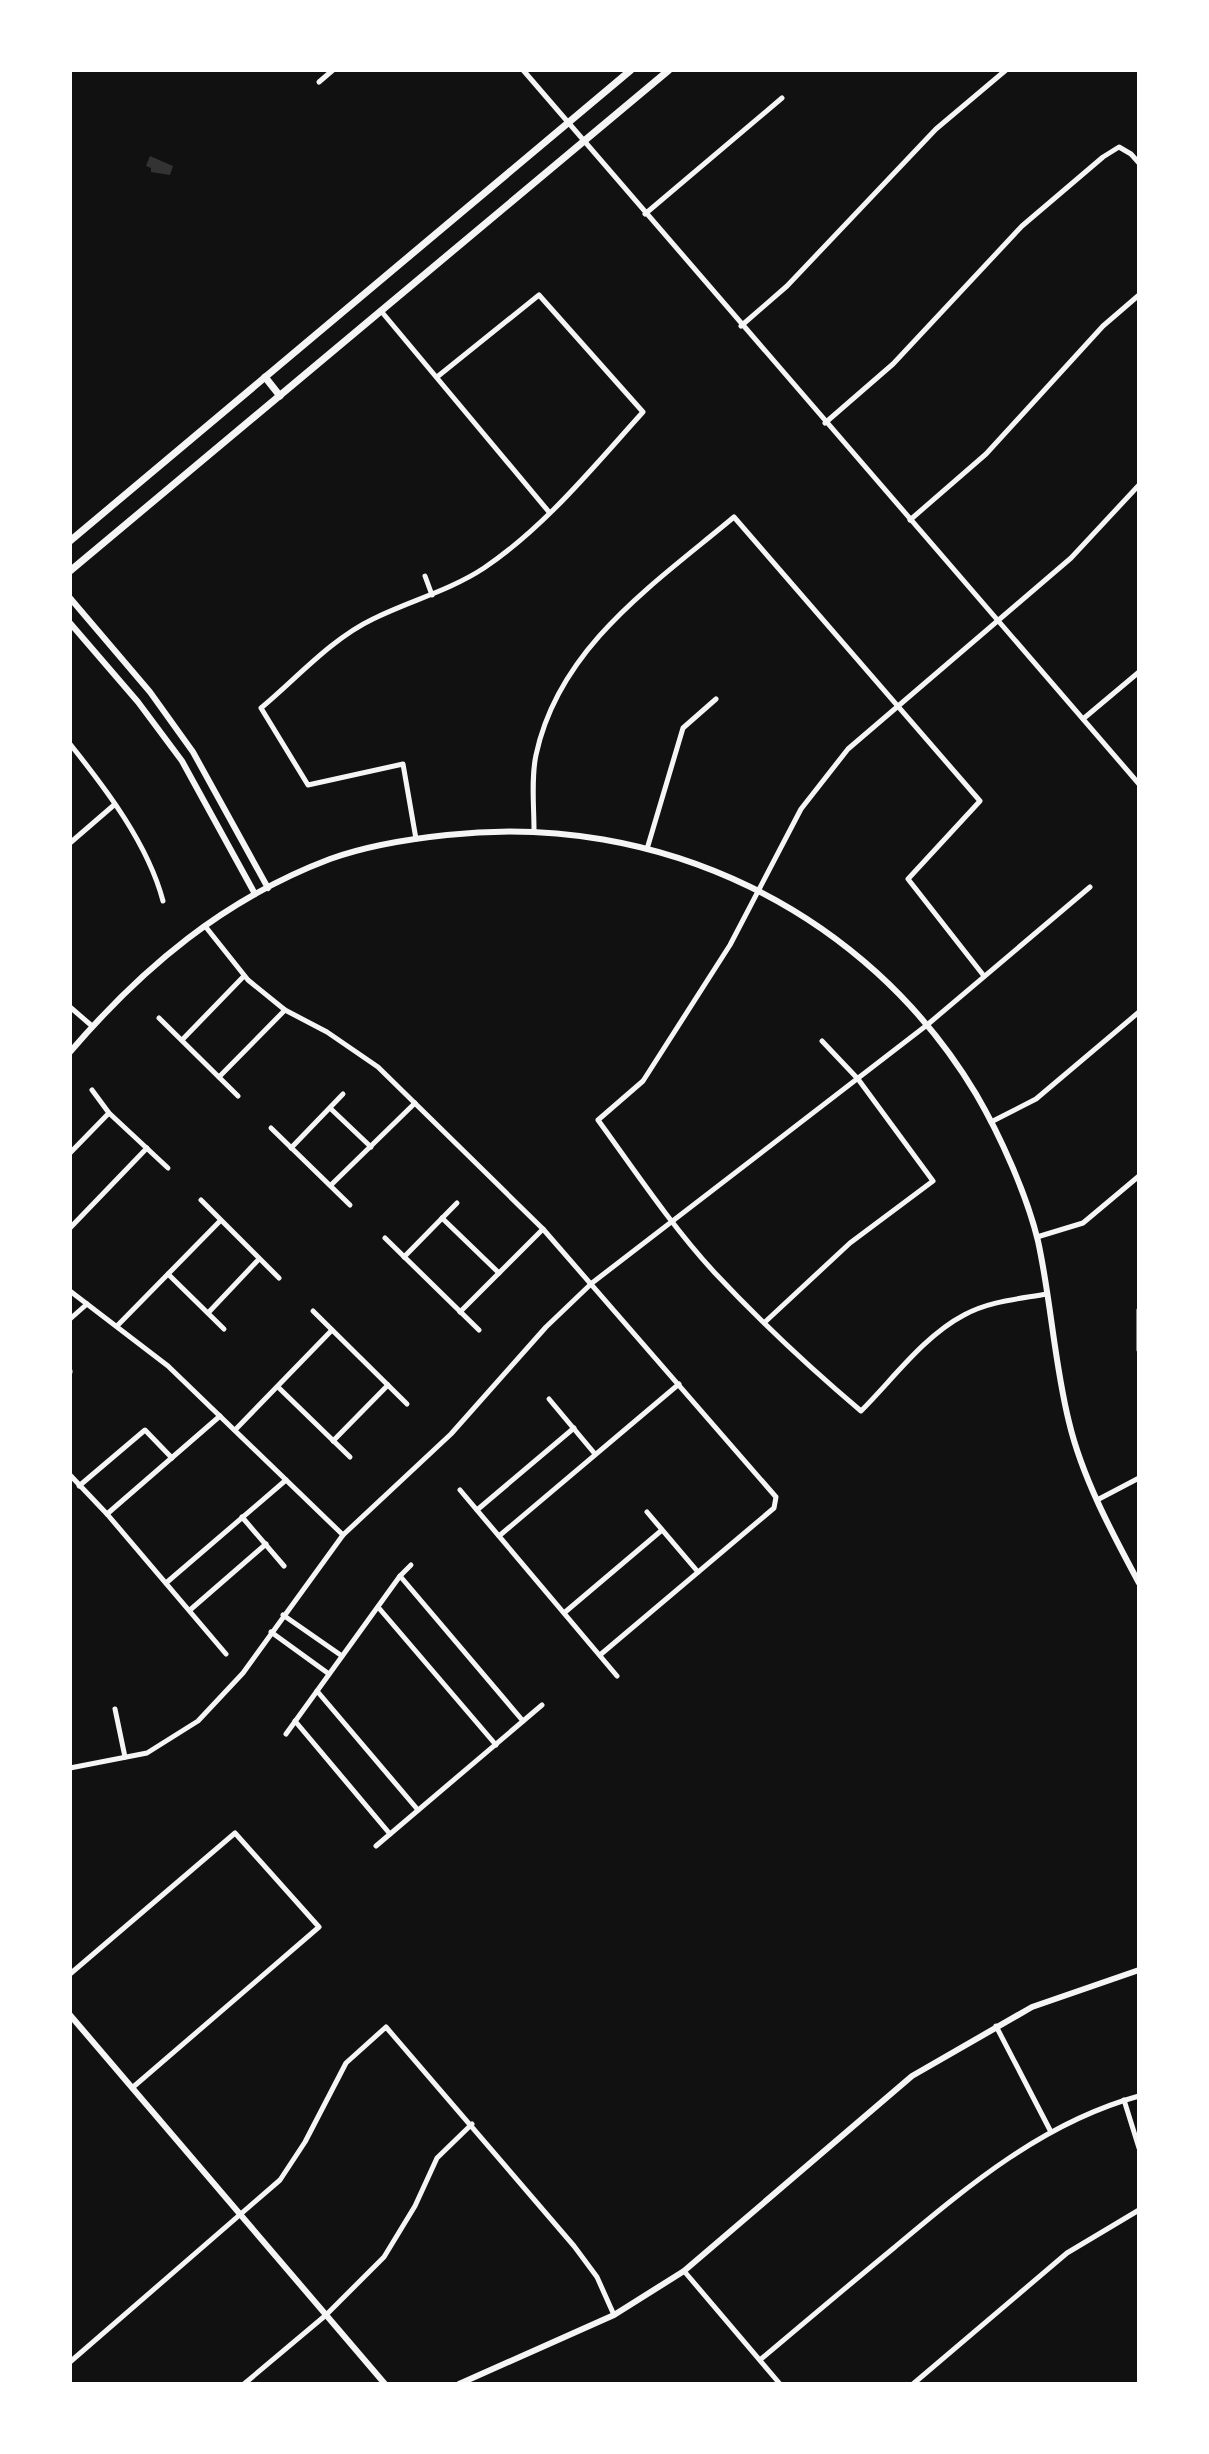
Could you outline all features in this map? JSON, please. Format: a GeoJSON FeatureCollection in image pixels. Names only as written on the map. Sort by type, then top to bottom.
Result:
{"type":"FeatureCollection","features":[{"type":"Feature","properties":{"kind":"main road"},"geometry":{"type":"LineString","coordinates":[[70,541],[631,70]]}},
{"type":"Feature","properties":{"kind":"main road"},"geometry":{"type":"LineString","coordinates":[[70,571],[670,70]]}},
{"type":"Feature","properties":{"kind":"main road"},"geometry":{"type":"LineString","coordinates":[[265,377],[280,396]]}},
{"type":"Feature","properties":{"kind":"street"},"geometry":{"type":"LineString","coordinates":[[523,70],[741,326],[1139,784]]}},
{"type":"Feature","properties":{"kind":"street"},"geometry":{"type":"LineString","coordinates":[[741,326],[788,286],[929,136],[1006,70]]}},
{"type":"Feature","properties":{"kind":"street"},"geometry":{"type":"LineString","coordinates":[[319,82],[330,71]]}},
{"type":"Feature","properties":{"kind":"street"},"geometry":{"type":"LineString","coordinates":[[645,214],[782,98]]}},
{"type":"Feature","properties":{"kind":"street"},"geometry":{"type":"LineString","coordinates":[[825,423],[893,365],[1022,226],[1103,157],[1119,147],[1139,163]]}},
{"type":"Feature","properties":{"kind":"street"},"geometry":{"type":"LineString","coordinates":[[416,839],[403,764],[307,785],[261,708],[349,634],[372,619],[432,595],[486,567],[549,512],[643,412],[538,295],[437,377]]}},
{"type":"Feature","properties":{"kind":"street"},"geometry":{"type":"LineString","coordinates":[[910,520],[986,454],[1103,326],[1139,295]]}},
{"type":"Feature","properties":{"kind":"street"},"geometry":{"type":"LineString","coordinates":[[381,311],[549,512]]}},
{"type":"Feature","properties":{"kind":"street"},"geometry":{"type":"LineString","coordinates":[[1047,1294],[993,1304],[965,1314],[941,1330],[861,1411],[713,1271],[670,1220],[598,1120],[643,1081],[730,945],[801,809],[848,749],[1071,558],[1139,485]]}},
{"type":"Feature","properties":{"kind":"street"},"geometry":{"type":"LineString","coordinates":[[534,830],[535,757],[553,702],[583,653],[630,604],[734,517],[981,801],[908,879],[984,976]]}},
{"type":"Feature","properties":{"kind":"street"},"geometry":{"type":"LineString","coordinates":[[425,576],[432,595]]}},
{"type":"Feature","properties":{"kind":"street"},"geometry":{"type":"LineString","coordinates":[[70,598],[150,692],[207,774],[268,888]]}},
{"type":"Feature","properties":{"kind":"street"},"geometry":{"type":"LineString","coordinates":[[70,623],[138,702],[182,761],[255,894]]}},
{"type":"Feature","properties":{"kind":"street"},"geometry":{"type":"LineString","coordinates":[[1083,719],[1139,672]]}},
{"type":"Feature","properties":{"kind":"street"},"geometry":{"type":"LineString","coordinates":[[138,702],[150,692]]}},
{"type":"Feature","properties":{"kind":"street"},"geometry":{"type":"LineString","coordinates":[[647,849],[683,728],[716,699]]}},
{"type":"Feature","properties":{"kind":"street"},"geometry":{"type":"LineString","coordinates":[[70,744],[114,805],[148,861],[163,901]]}},
{"type":"Feature","properties":{"kind":"street"},"geometry":{"type":"LineString","coordinates":[[70,844],[114,805]]}},
{"type":"Feature","properties":{"kind":"street"},"geometry":{"type":"LineString","coordinates":[[70,1052],[146,970],[205,926],[255,894],[332,858],[416,839],[484,831],[534,830],[591,836],[647,849],[704,865],[760,890],[814,921],[856,955],[926,1025],[976,1094],[991,1122],[1037,1237],[1069,1423],[1083,1466],[1139,1583]]}},
{"type":"Feature","properties":{"kind":"street"},"geometry":{"type":"LineString","coordinates":[[70,1768],[147,1753],[198,1721],[243,1673],[343,1535],[451,1434],[546,1327],[592,1283],[670,1220],[926,1025],[1090,887]]}},
{"type":"Feature","properties":{"kind":"street"},"geometry":{"type":"LineString","coordinates":[[205,926],[244,976],[285,1010],[360,1053],[543,1228],[774,1493],[774,1508],[600,1655]]}},
{"type":"Feature","properties":{"kind":"street"},"geometry":{"type":"LineString","coordinates":[[182,1040],[244,976]]}},
{"type":"Feature","properties":{"kind":"street"},"geometry":{"type":"LineString","coordinates":[[70,1007],[92,1026]]}},
{"type":"Feature","properties":{"kind":"street"},"geometry":{"type":"LineString","coordinates":[[219,1077],[285,1010]]}},
{"type":"Feature","properties":{"kind":"street"},"geometry":{"type":"LineString","coordinates":[[991,1122],[1036,1099],[1139,1012]]}},
{"type":"Feature","properties":{"kind":"street"},"geometry":{"type":"LineString","coordinates":[[159,1018],[238,1096]]}},
{"type":"Feature","properties":{"kind":"street"},"geometry":{"type":"LineString","coordinates":[[765,1322],[850,1243],[933,1181],[858,1079],[822,1041]]}},
{"type":"Feature","properties":{"kind":"street"},"geometry":{"type":"LineString","coordinates":[[92,1090],[109,1113],[168,1168]]}},
{"type":"Feature","properties":{"kind":"street"},"geometry":{"type":"LineString","coordinates":[[291,1147],[344,1094]]}},
{"type":"Feature","properties":{"kind":"street"},"geometry":{"type":"LineString","coordinates":[[331,1185],[415,1103]]}},
{"type":"Feature","properties":{"kind":"street"},"geometry":{"type":"LineString","coordinates":[[330,1108],[371,1147]]}},
{"type":"Feature","properties":{"kind":"street"},"geometry":{"type":"LineString","coordinates":[[70,1153],[109,1113]]}},
{"type":"Feature","properties":{"kind":"street"},"geometry":{"type":"LineString","coordinates":[[271,1128],[350,1205]]}},
{"type":"Feature","properties":{"kind":"street"},"geometry":{"type":"LineString","coordinates":[[70,1228],[147,1148]]}},
{"type":"Feature","properties":{"kind":"street"},"geometry":{"type":"LineString","coordinates":[[1037,1237],[1083,1223],[1139,1176]]}},
{"type":"Feature","properties":{"kind":"street"},"geometry":{"type":"LineString","coordinates":[[201,1200],[279,1278]]}},
{"type":"Feature","properties":{"kind":"street"},"geometry":{"type":"LineString","coordinates":[[404,1257],[457,1203]]}},
{"type":"Feature","properties":{"kind":"street"},"geometry":{"type":"LineString","coordinates":[[70,1213],[77,1220]]}},
{"type":"Feature","properties":{"kind":"street"},"geometry":{"type":"LineString","coordinates":[[442,1218],[499,1273]]}},
{"type":"Feature","properties":{"kind":"street"},"geometry":{"type":"LineString","coordinates":[[117,1326],[220,1221]]}},
{"type":"Feature","properties":{"kind":"street"},"geometry":{"type":"LineString","coordinates":[[460,1312],[543,1228]]}},
{"type":"Feature","properties":{"kind":"street"},"geometry":{"type":"LineString","coordinates":[[385,1238],[479,1330]]}},
{"type":"Feature","properties":{"kind":"street"},"geometry":{"type":"LineString","coordinates":[[208,1313],[259,1259]]}},
{"type":"Feature","properties":{"kind":"street"},"geometry":{"type":"LineString","coordinates":[[168,1274],[224,1329]]}},
{"type":"Feature","properties":{"kind":"street"},"geometry":{"type":"LineString","coordinates":[[70,1291],[168,1366],[343,1535]]}},
{"type":"Feature","properties":{"kind":"street"},"geometry":{"type":"LineString","coordinates":[[70,1319],[87,1304]]}},
{"type":"Feature","properties":{"kind":"street"},"geometry":{"type":"LineString","coordinates":[[1139,1310],[1139,1350]]}},
{"type":"Feature","properties":{"kind":"street"},"geometry":{"type":"LineString","coordinates":[[313,1311],[407,1404]]}},
{"type":"Feature","properties":{"kind":"street"},"geometry":{"type":"LineString","coordinates":[[235,1430],[332,1330]]}},
{"type":"Feature","properties":{"kind":"street"},"geometry":{"type":"LineString","coordinates":[[499,1536],[679,1384]]}},
{"type":"Feature","properties":{"kind":"street"},"geometry":{"type":"LineString","coordinates":[[333,1441],[388,1385]]}},
{"type":"Feature","properties":{"kind":"street"},"geometry":{"type":"LineString","coordinates":[[278,1387],[350,1457]]}},
{"type":"Feature","properties":{"kind":"street"},"geometry":{"type":"LineString","coordinates":[[549,1399],[595,1454]]}},
{"type":"Feature","properties":{"kind":"street"},"geometry":{"type":"LineString","coordinates":[[107,1514],[220,1416]]}},
{"type":"Feature","properties":{"kind":"street"},"geometry":{"type":"LineString","coordinates":[[477,1510],[574,1429]]}},
{"type":"Feature","properties":{"kind":"street"},"geometry":{"type":"LineString","coordinates":[[79,1486],[145,1430],[172,1458]]}},
{"type":"Feature","properties":{"kind":"street"},"geometry":{"type":"LineString","coordinates":[[70,1475],[107,1514],[226,1654]]}},
{"type":"Feature","properties":{"kind":"street"},"geometry":{"type":"LineString","coordinates":[[1098,1499],[1139,1478]]}},
{"type":"Feature","properties":{"kind":"street"},"geometry":{"type":"LineString","coordinates":[[166,1583],[285,1479]]}},
{"type":"Feature","properties":{"kind":"street"},"geometry":{"type":"LineString","coordinates":[[460,1490],[617,1676]]}},
{"type":"Feature","properties":{"kind":"street"},"geometry":{"type":"LineString","coordinates":[[647,1512],[698,1572]]}},
{"type":"Feature","properties":{"kind":"street"},"geometry":{"type":"LineString","coordinates":[[242,1517],[285,1566]]}},
{"type":"Feature","properties":{"kind":"street"},"geometry":{"type":"LineString","coordinates":[[564,1613],[662,1530]]}},
{"type":"Feature","properties":{"kind":"street"},"geometry":{"type":"LineString","coordinates":[[190,1610],[266,1544]]}},
{"type":"Feature","properties":{"kind":"street"},"geometry":{"type":"LineString","coordinates":[[286,1734],[400,1576],[411,1565]]}},
{"type":"Feature","properties":{"kind":"street"},"geometry":{"type":"LineString","coordinates":[[400,1576],[523,1721]]}},
{"type":"Feature","properties":{"kind":"street"},"geometry":{"type":"LineString","coordinates":[[378,1607],[496,1745]]}},
{"type":"Feature","properties":{"kind":"street"},"geometry":{"type":"LineString","coordinates":[[283,1615],[342,1656]]}},
{"type":"Feature","properties":{"kind":"street"},"geometry":{"type":"LineString","coordinates":[[271,1632],[329,1674]]}},
{"type":"Feature","properties":{"kind":"street"},"geometry":{"type":"LineString","coordinates":[[317,1691],[418,1810]]}},
{"type":"Feature","properties":{"kind":"street"},"geometry":{"type":"LineString","coordinates":[[376,1846],[542,1705]]}},
{"type":"Feature","properties":{"kind":"street"},"geometry":{"type":"LineString","coordinates":[[115,1709],[125,1757]]}},
{"type":"Feature","properties":{"kind":"street"},"geometry":{"type":"LineString","coordinates":[[295,1721],[390,1834]]}},
{"type":"Feature","properties":{"kind":"street"},"geometry":{"type":"LineString","coordinates":[[70,1974],[235,1833],[319,1927],[132,2088]]}},
{"type":"Feature","properties":{"kind":"street"},"geometry":{"type":"LineString","coordinates":[[459,2384],[614,2315],[684,2271],[912,2076],[1032,2007],[1139,1970]]}},
{"type":"Feature","properties":{"kind":"street"},"geometry":{"type":"LineString","coordinates":[[70,2015],[385,2384]]}},
{"type":"Feature","properties":{"kind":"street"},"geometry":{"type":"LineString","coordinates":[[996,2026],[1051,2132]]}},
{"type":"Feature","properties":{"kind":"street"},"geometry":{"type":"LineString","coordinates":[[70,2361],[280,2180],[305,2142],[346,2063],[386,2027],[574,2245],[597,2277],[614,2315]]}},
{"type":"Feature","properties":{"kind":"street"},"geometry":{"type":"LineString","coordinates":[[760,2360],[960,2192],[1008,2157],[1051,2132],[1139,2096]]}},
{"type":"Feature","properties":{"kind":"street"},"geometry":{"type":"LineString","coordinates":[[1124,2100],[1139,2148]]}},
{"type":"Feature","properties":{"kind":"street"},"geometry":{"type":"LineString","coordinates":[[244,2384],[326,2315],[384,2257],[415,2206],[437,2158],[472,2124]]}},
{"type":"Feature","properties":{"kind":"street"},"geometry":{"type":"LineString","coordinates":[[913,2384],[1067,2253],[1139,2210]]}},
{"type":"Feature","properties":{"kind":"street"},"geometry":{"type":"LineString","coordinates":[[684,2271],[780,2384]]}},
{"type":"Feature","properties":{"kind":"shaded area"},"geometry":{"type":"Polygon","coordinates":[[[150,156],[173,166],[170,175],[151,172],[151,168],[146,166],[150,156]]]}}]}
